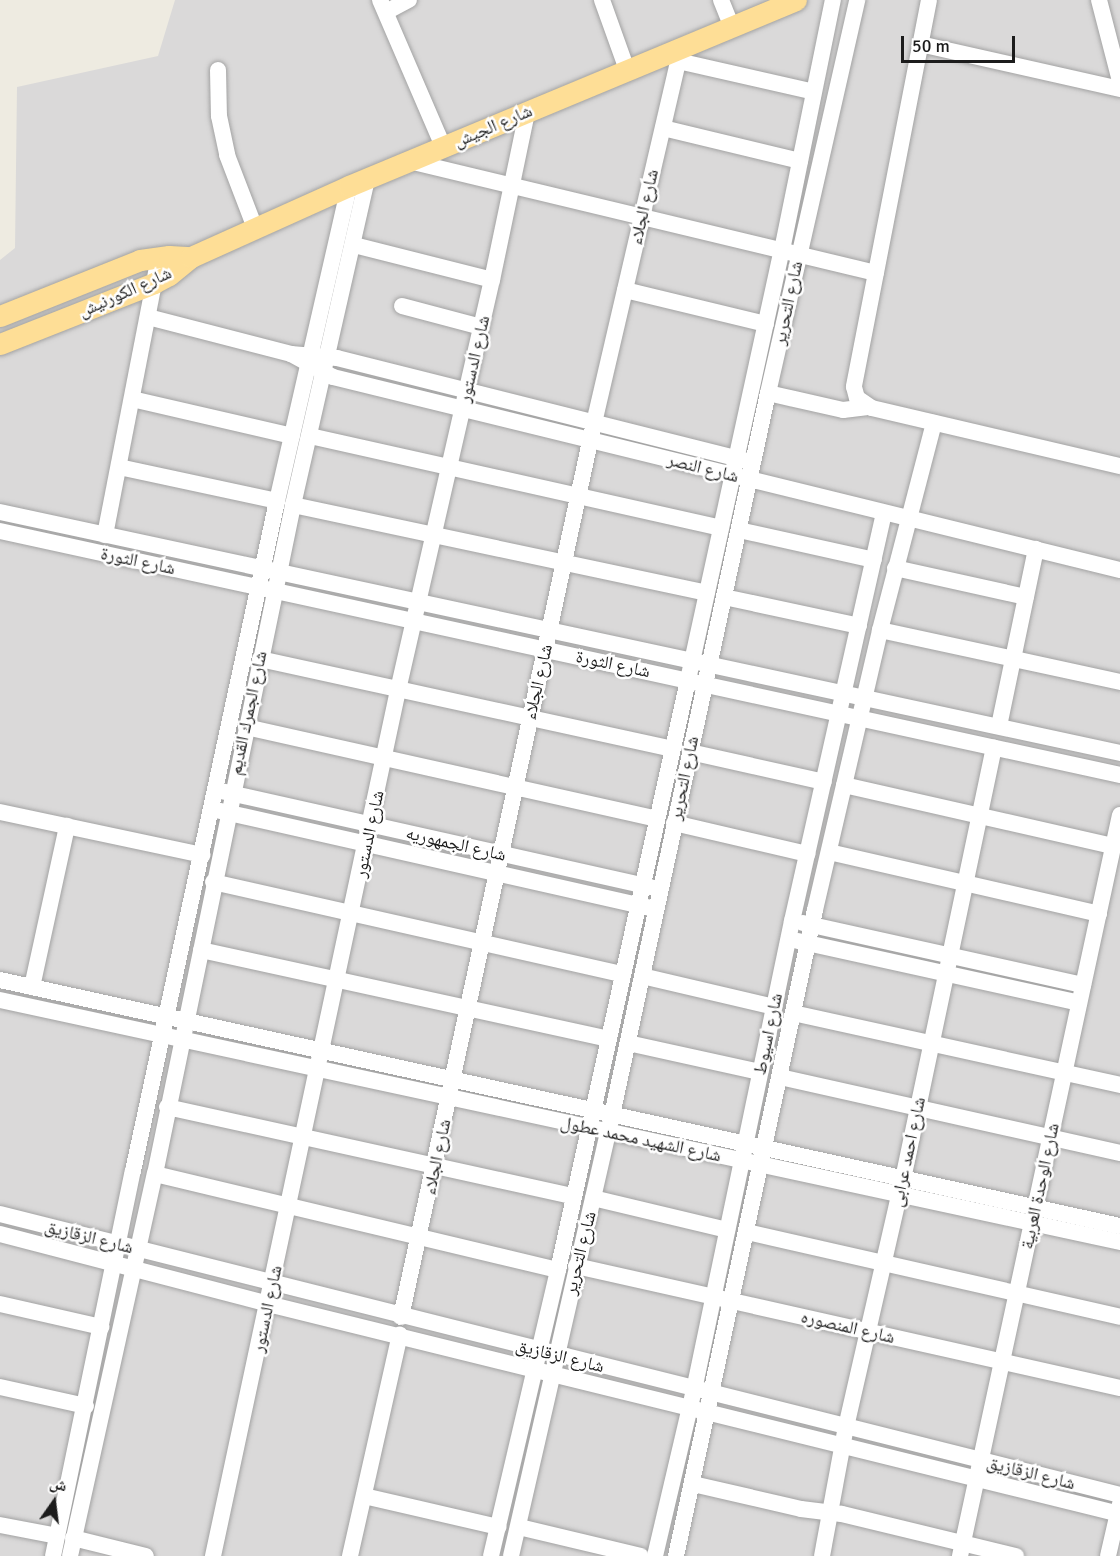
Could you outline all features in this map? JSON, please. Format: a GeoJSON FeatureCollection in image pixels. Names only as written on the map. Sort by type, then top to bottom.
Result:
{"type":"FeatureCollection","features":[{"type":"Feature","properties":{"kind":"main road","name":"شارع الجيش"},"geometry":{"type":"LineString","coordinates":[[191,257],[443,146],[627,70],[680,54],[732,27],[796,0]]}},
{"type":"Feature","properties":{"kind":"main road","name":"شارع الكورنيش"},"geometry":{"type":"LineString","coordinates":[[0,316],[141,260],[159,257],[191,257]]}},
{"type":"Feature","properties":{"kind":"main road","name":"شارع الكورنيش"},"geometry":{"type":"LineString","coordinates":[[0,344],[154,283],[169,275],[191,257]]}},
{"type":"Feature","properties":{"kind":"street"},"geometry":{"type":"LineString","coordinates":[[409,0],[383,6],[443,146]]}},
{"type":"Feature","properties":{"kind":"street"},"geometry":{"type":"LineString","coordinates":[[602,0],[627,70]]}},
{"type":"Feature","properties":{"kind":"street"},"geometry":{"type":"LineString","coordinates":[[721,0],[732,27]]}},
{"type":"Feature","properties":{"kind":"street","name":"شارع التحرير"},"geometry":{"type":"LineString","coordinates":[[511,1556],[552,1372],[548,1353],[558,1270],[572,1196],[766,324],[833,0]]}},
{"type":"Feature","properties":{"kind":"street","name":"شارع التحرير"},"geometry":{"type":"LineString","coordinates":[[491,1556],[535,1369],[548,1353],[576,1266],[593,1198],[768,393],[857,0]]}},
{"type":"Feature","properties":{"kind":"street"},"geometry":{"type":"LineString","coordinates":[[866,407],[857,398],[854,387],[929,0]]}},
{"type":"Feature","properties":{"kind":"street"},"geometry":{"type":"LineString","coordinates":[[1099,0],[1120,81]]}},
{"type":"Feature","properties":{"kind":"street"},"geometry":{"type":"LineString","coordinates":[[920,44],[1120,88]]}},
{"type":"Feature","properties":{"kind":"street"},"geometry":{"type":"LineString","coordinates":[[680,54],[814,92]]}},
{"type":"Feature","properties":{"kind":"street","name":"شارع الجلاء"},"geometry":{"type":"LineString","coordinates":[[401,1317],[435,1166],[480,942],[594,423],[680,54]]}},
{"type":"Feature","properties":{"kind":"street"},"geometry":{"type":"LineString","coordinates":[[218,70],[219,116],[227,155],[255,228]]}},
{"type":"Feature","properties":{"kind":"street","name":"شارع الدستور"},"geometry":{"type":"LineString","coordinates":[[213,1556],[338,980],[398,690],[492,280],[527,112]]}},
{"type":"Feature","properties":{"kind":"street"},"geometry":{"type":"LineString","coordinates":[[663,128],[800,161]]}},
{"type":"Feature","properties":{"kind":"street"},"geometry":{"type":"LineString","coordinates":[[409,161],[876,273]]}},
{"type":"Feature","properties":{"kind":"street","name":"شارع الجمرك القديم"},"geometry":{"type":"LineString","coordinates":[[65,1537],[155,1174],[201,950],[213,882],[220,810],[285,503],[292,436],[354,245],[358,182]]}},
{"type":"Feature","properties":{"kind":"street","name":"شارع الجمرك القديم"},"geometry":{"type":"LineString","coordinates":[[285,503],[310,436],[317,362],[358,182]]}},
{"type":"Feature","properties":{"kind":"street"},"geometry":{"type":"LineString","coordinates":[[354,245],[492,280]]}},
{"type":"Feature","properties":{"kind":"street"},"geometry":{"type":"LineString","coordinates":[[105,535],[159,257]]}},
{"type":"Feature","properties":{"kind":"street"},"geometry":{"type":"LineString","coordinates":[[625,290],[766,324]]}},
{"type":"Feature","properties":{"kind":"street"},"geometry":{"type":"LineString","coordinates":[[402,306],[481,327]]}},
{"type":"Feature","properties":{"kind":"street","name":"شارع النصر"},"geometry":{"type":"LineString","coordinates":[[148,317],[317,362],[466,391],[753,463]]}},
{"type":"Feature","properties":{"kind":"street","name":"شارع النصر"},"geometry":{"type":"LineString","coordinates":[[317,362],[333,377],[1120,570]]}},
{"type":"Feature","properties":{"kind":"street"},"geometry":{"type":"LineString","coordinates":[[768,393],[843,410],[866,407],[1120,466]]}},
{"type":"Feature","properties":{"kind":"street"},"geometry":{"type":"LineString","coordinates":[[132,399],[292,436]]}},
{"type":"Feature","properties":{"kind":"street","name":"شارع اسيوط"},"geometry":{"type":"LineString","coordinates":[[676,1556],[713,1394],[812,925],[907,518],[934,423]]}},
{"type":"Feature","properties":{"kind":"street"},"geometry":{"type":"LineString","coordinates":[[310,436],[721,528]]}},
{"type":"Feature","properties":{"kind":"street"},"geometry":{"type":"LineString","coordinates":[[118,467],[707,593]]}},
{"type":"Feature","properties":{"kind":"street","name":"شارع الثورة"},"geometry":{"type":"LineString","coordinates":[[0,512],[549,632],[1120,753]]}},
{"type":"Feature","properties":{"kind":"street","name":"شارع اسيوط"},"geometry":{"type":"LineString","coordinates":[[655,1556],[694,1390],[792,921],[884,513]]}},
{"type":"Feature","properties":{"kind":"street"},"geometry":{"type":"LineString","coordinates":[[739,530],[873,560]]}},
{"type":"Feature","properties":{"kind":"street","name":"شارع الثورة"},"geometry":{"type":"LineString","coordinates":[[0,531],[1120,775]]}},
{"type":"Feature","properties":{"kind":"street"},"geometry":{"type":"LineString","coordinates":[[999,726],[1035,549]]}},
{"type":"Feature","properties":{"kind":"street"},"geometry":{"type":"LineString","coordinates":[[895,568],[1026,597]]}},
{"type":"Feature","properties":{"kind":"street","name":"شارع الجمرك القديم"},"geometry":{"type":"LineString","coordinates":[[224,792],[246,727],[260,659],[267,590]]}},
{"type":"Feature","properties":{"kind":"street"},"geometry":{"type":"LineString","coordinates":[[724,597],[859,626]]}},
{"type":"Feature","properties":{"kind":"street"},"geometry":{"type":"LineString","coordinates":[[880,630],[1120,682]]}},
{"type":"Feature","properties":{"kind":"street"},"geometry":{"type":"LineString","coordinates":[[260,659],[672,749]]}},
{"type":"Feature","properties":{"kind":"street"},"geometry":{"type":"LineString","coordinates":[[246,727],[656,819]]}},
{"type":"Feature","properties":{"kind":"street","name":"شارع احمد عرابى"},"geometry":{"type":"LineString","coordinates":[[822,1556],[846,1427],[901,1187],[994,747]]}},
{"type":"Feature","properties":{"kind":"street"},"geometry":{"type":"LineString","coordinates":[[690,752],[824,782]]}},
{"type":"Feature","properties":{"kind":"street"},"geometry":{"type":"LineString","coordinates":[[844,785],[1113,846]]}},
{"type":"Feature","properties":{"kind":"street","name":"شارع الجمهوريه"},"geometry":{"type":"LineString","coordinates":[[224,792],[660,890]]}},
{"type":"Feature","properties":{"kind":"street","name":"شارع الجمرك القديم"},"geometry":{"type":"LineString","coordinates":[[65,1537],[86,1406],[117,1244],[202,855],[220,810]]}},
{"type":"Feature","properties":{"kind":"street","name":"شارع الجمهوريه"},"geometry":{"type":"LineString","coordinates":[[220,810],[656,909]]}},
{"type":"Feature","properties":{"kind":"street"},"geometry":{"type":"LineString","coordinates":[[0,812],[202,855]]}},
{"type":"Feature","properties":{"kind":"street","name":"شارع الوحدة العربية"},"geometry":{"type":"LineString","coordinates":[[961,1549],[1120,815]]}},
{"type":"Feature","properties":{"kind":"street"},"geometry":{"type":"LineString","coordinates":[[674,824],[807,854]]}},
{"type":"Feature","properties":{"kind":"street"},"geometry":{"type":"LineString","coordinates":[[32,987],[67,826]]}},
{"type":"Feature","properties":{"kind":"street"},"geometry":{"type":"LineString","coordinates":[[829,852],[1099,914]]}},
{"type":"Feature","properties":{"kind":"street"},"geometry":{"type":"LineString","coordinates":[[213,882],[621,974]]}},
{"type":"Feature","properties":{"kind":"street"},"geometry":{"type":"LineString","coordinates":[[792,921],[1083,985]]}},
{"type":"Feature","properties":{"kind":"street"},"geometry":{"type":"LineString","coordinates":[[789,938],[1079,1003]]}},
{"type":"Feature","properties":{"kind":"street"},"geometry":{"type":"LineString","coordinates":[[201,950],[608,1039]]}},
{"type":"Feature","properties":{"kind":"street"},"geometry":{"type":"LineString","coordinates":[[642,976],[774,1007]]}},
{"type":"Feature","properties":{"kind":"street","name":"شارع الشهيد محمد عطول"},"geometry":{"type":"LineString","coordinates":[[0,980],[745,1144],[763,1157]]}},
{"type":"Feature","properties":{"kind":"street","name":"شارع الشهيد محمد عطول"},"geometry":{"type":"LineString","coordinates":[[0,1000],[741,1161],[763,1157],[1034,1216],[1120,1242]]}},
{"type":"Feature","properties":{"kind":"street"},"geometry":{"type":"LineString","coordinates":[[793,1013],[1120,1085]]}},
{"type":"Feature","properties":{"kind":"street"},"geometry":{"type":"LineString","coordinates":[[628,1043],[760,1072]]}},
{"type":"Feature","properties":{"kind":"street"},"geometry":{"type":"LineString","coordinates":[[780,1077],[1120,1153]]}},
{"type":"Feature","properties":{"kind":"street"},"geometry":{"type":"LineString","coordinates":[[167,1107],[572,1196]]}},
{"type":"Feature","properties":{"kind":"street"},"geometry":{"type":"LineString","coordinates":[[155,1174],[558,1270]]}},
{"type":"Feature","properties":{"kind":"street"},"geometry":{"type":"LineString","coordinates":[[593,1198],[727,1230]]}},
{"type":"Feature","properties":{"kind":"street","name":"شارع الزقازيق"},"geometry":{"type":"LineString","coordinates":[[0,1214],[401,1317],[1120,1496]]}},
{"type":"Feature","properties":{"kind":"street","name":"شارع الشهيد محمد عطول"},"geometry":{"type":"LineString","coordinates":[[1034,1216],[1120,1226]]}},
{"type":"Feature","properties":{"kind":"street"},"geometry":{"type":"LineString","coordinates":[[747,1232],[1120,1317]]}},
{"type":"Feature","properties":{"kind":"street","name":"شارع الزقازيق"},"geometry":{"type":"LineString","coordinates":[[0,1234],[268,1304],[977,1478],[1119,1510]]}},
{"type":"Feature","properties":{"kind":"street","name":"شارع المنصوره"},"geometry":{"type":"LineString","coordinates":[[576,1266],[1120,1388]]}},
{"type":"Feature","properties":{"kind":"street"},"geometry":{"type":"LineString","coordinates":[[0,1304],[101,1326]]}},
{"type":"Feature","properties":{"kind":"street"},"geometry":{"type":"LineString","coordinates":[[350,1556],[400,1335]]}},
{"type":"Feature","properties":{"kind":"street"},"geometry":{"type":"LineString","coordinates":[[0,1387],[86,1406]]}},
{"type":"Feature","properties":{"kind":"street"},"geometry":{"type":"LineString","coordinates":[[693,1484],[801,1509],[831,1512],[961,1549],[1016,1556]]}},
{"type":"Feature","properties":{"kind":"street"},"geometry":{"type":"LineString","coordinates":[[364,1496],[498,1527]]}},
{"type":"Feature","properties":{"kind":"street"},"geometry":{"type":"LineString","coordinates":[[1108,1556],[1119,1510]]}},
{"type":"Feature","properties":{"kind":"street"},"geometry":{"type":"LineString","coordinates":[[0,1525],[146,1556]]}},
{"type":"Feature","properties":{"kind":"street"},"geometry":{"type":"LineString","coordinates":[[519,1527],[640,1556]]}},
{"type":"Feature","properties":{"kind":"street"},"geometry":{"type":"LineString","coordinates":[[53,1556],[65,1537]]}},
{"type":"Feature","properties":{"kind":"street"},"geometry":{"type":"LineString","coordinates":[[65,1537],[70,1556]]}},
{"type":"Feature","properties":{"kind":"shaded area"},"geometry":{"type":"Polygon","coordinates":[[[175,0],[1120,0],[1120,1556],[0,1556],[0,260],[15,248],[17,87],[158,56],[175,0]]]}}]}
